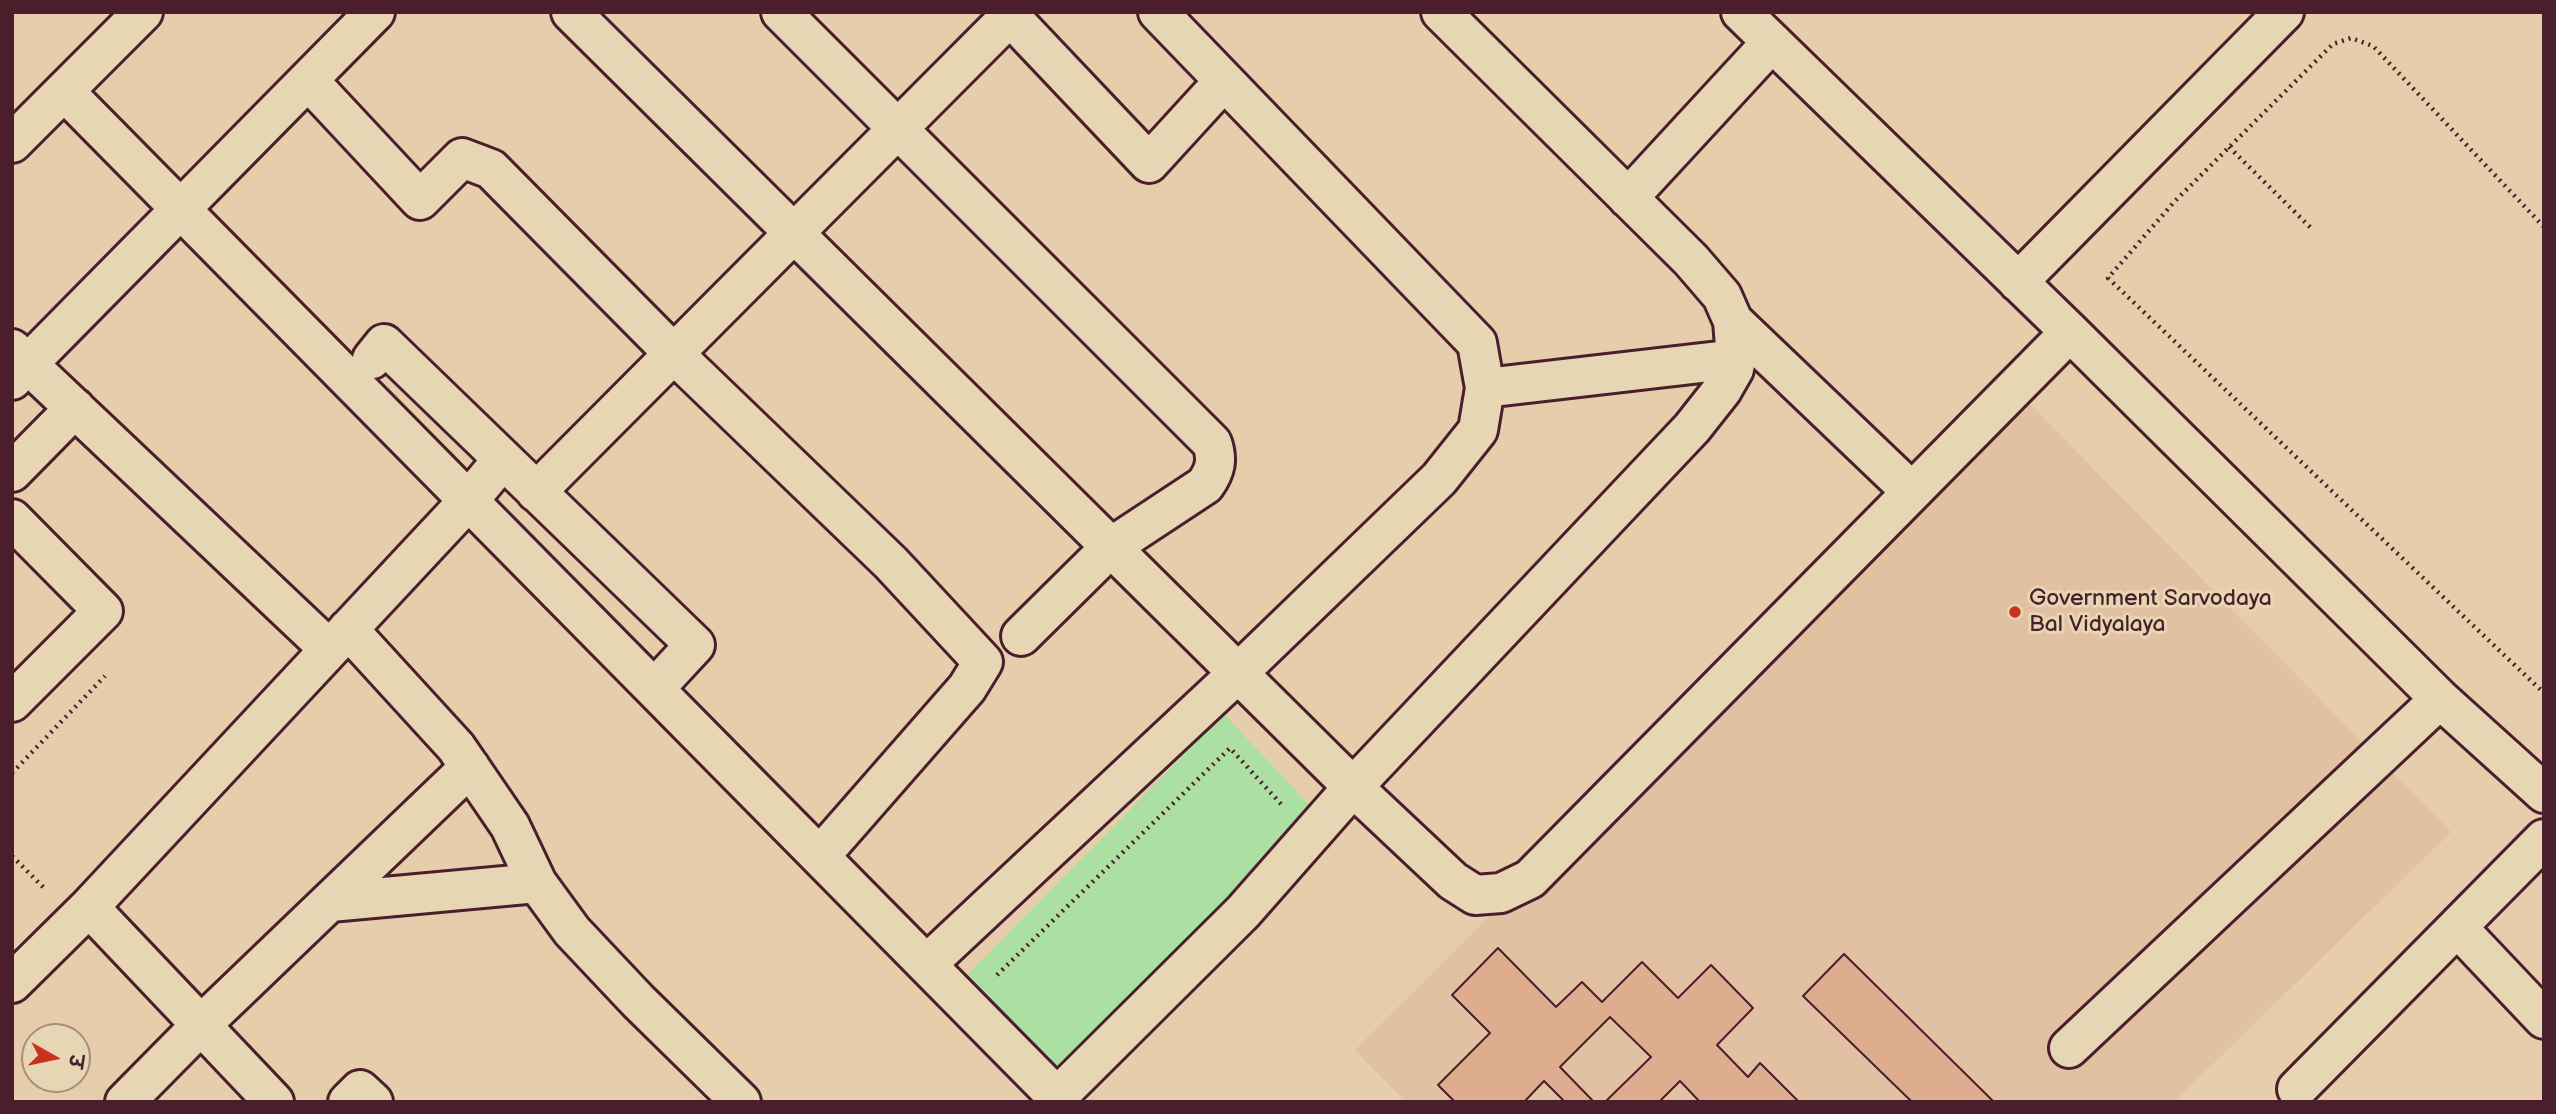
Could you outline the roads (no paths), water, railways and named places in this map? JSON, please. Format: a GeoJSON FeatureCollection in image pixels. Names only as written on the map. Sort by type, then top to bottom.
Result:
{"type":"FeatureCollection","features":[{"type":"Feature","properties":{"kind":"street"},"geometry":{"type":"LineString","coordinates":[[12,144],[143,12]]}},
{"type":"Feature","properties":{"kind":"street"},"geometry":{"type":"LineString","coordinates":[[375,12],[181,210],[18,364],[75,408],[339,639],[456,747],[510,826],[537,883],[572,931],[638,1001],[741,1102]]}},
{"type":"Feature","properties":{"kind":"street"},"geometry":{"type":"LineString","coordinates":[[571,12],[1353,787],[1453,881],[1475,895],[1501,893],[1530,879],[2070,332]]}},
{"type":"Feature","properties":{"kind":"street"},"geometry":{"type":"LineString","coordinates":[[781,12],[1212,443],[1216,454],[1214,472],[1205,485],[1111,547],[1021,636]]}},
{"type":"Feature","properties":{"kind":"street"},"geometry":{"type":"LineString","coordinates":[[927,964],[1238,673],[1438,479],[1478,430],[1485,388],[1477,343],[1158,12]]}},
{"type":"Feature","properties":{"kind":"street"},"geometry":{"type":"LineString","coordinates":[[64,91],[1060,1099],[1243,912],[1353,787],[1692,428],[1722,390],[1734,369],[1736,359],[1733,321],[1722,296],[1691,261],[1441,12]]}},
{"type":"Feature","properties":{"kind":"street"},"geometry":{"type":"LineString","coordinates":[[1741,12],[2070,332],[2440,699],[2544,793]]}},
{"type":"Feature","properties":{"kind":"street"},"geometry":{"type":"LineString","coordinates":[[2018,282],[2284,12]]}},
{"type":"Feature","properties":{"kind":"street"},"geometry":{"type":"LineString","coordinates":[[536,492],[1010,14],[1149,163],[1224,81]]}},
{"type":"Feature","properties":{"kind":"street"},"geometry":{"type":"LineString","coordinates":[[1628,198],[1772,42]]}},
{"type":"Feature","properties":{"kind":"street"},"geometry":{"type":"LineString","coordinates":[[308,80],[420,200],[462,158],[491,169],[674,354],[891,564],[983,662],[967,688],[820,856]]}},
{"type":"Feature","properties":{"kind":"street"},"geometry":{"type":"LineString","coordinates":[[1733,321],[1912,492]]}},
{"type":"Feature","properties":{"kind":"street"},"geometry":{"type":"LineString","coordinates":[[372,359],[384,344],[695,645],[654,688]]}},
{"type":"Feature","properties":{"kind":"street"},"geometry":{"type":"LineString","coordinates":[[1485,388],[1736,359]]}},
{"type":"Feature","properties":{"kind":"street"},"geometry":{"type":"LineString","coordinates":[[12,472],[75,408]]}},
{"type":"Feature","properties":{"kind":"street"},"geometry":{"type":"LineString","coordinates":[[12,983],[89,907],[468,500],[503,459]]}},
{"type":"Feature","properties":{"kind":"street"},"geometry":{"type":"LineString","coordinates":[[12,519],[103,611],[12,702]]}},
{"type":"Feature","properties":{"kind":"street"},"geometry":{"type":"LineString","coordinates":[[2069,1048],[2440,699]]}},
{"type":"Feature","properties":{"kind":"street"},"geometry":{"type":"LineString","coordinates":[[125,1102],[201,1025],[470,767]]}},
{"type":"Feature","properties":{"kind":"street"},"geometry":{"type":"LineString","coordinates":[[2297,1089],[2544,839]]}},
{"type":"Feature","properties":{"kind":"street"},"geometry":{"type":"LineString","coordinates":[[330,902],[537,883]]}},
{"type":"Feature","properties":{"kind":"street"},"geometry":{"type":"LineString","coordinates":[[89,907],[274,1102]]}},
{"type":"Feature","properties":{"kind":"street"},"geometry":{"type":"LineString","coordinates":[[2458,928],[2544,1019]]}},
{"type":"Feature","properties":{"kind":"street"},"geometry":{"type":"LineString","coordinates":[[348,1102],[360,1090],[373,1102]]}},
{"type":"Feature","properties":{"kind":"place","name":"Government Sarvodaya Bal Vidyalaya"},"geometry":{"type":"Point","coordinates":[2015,612]}}]}
